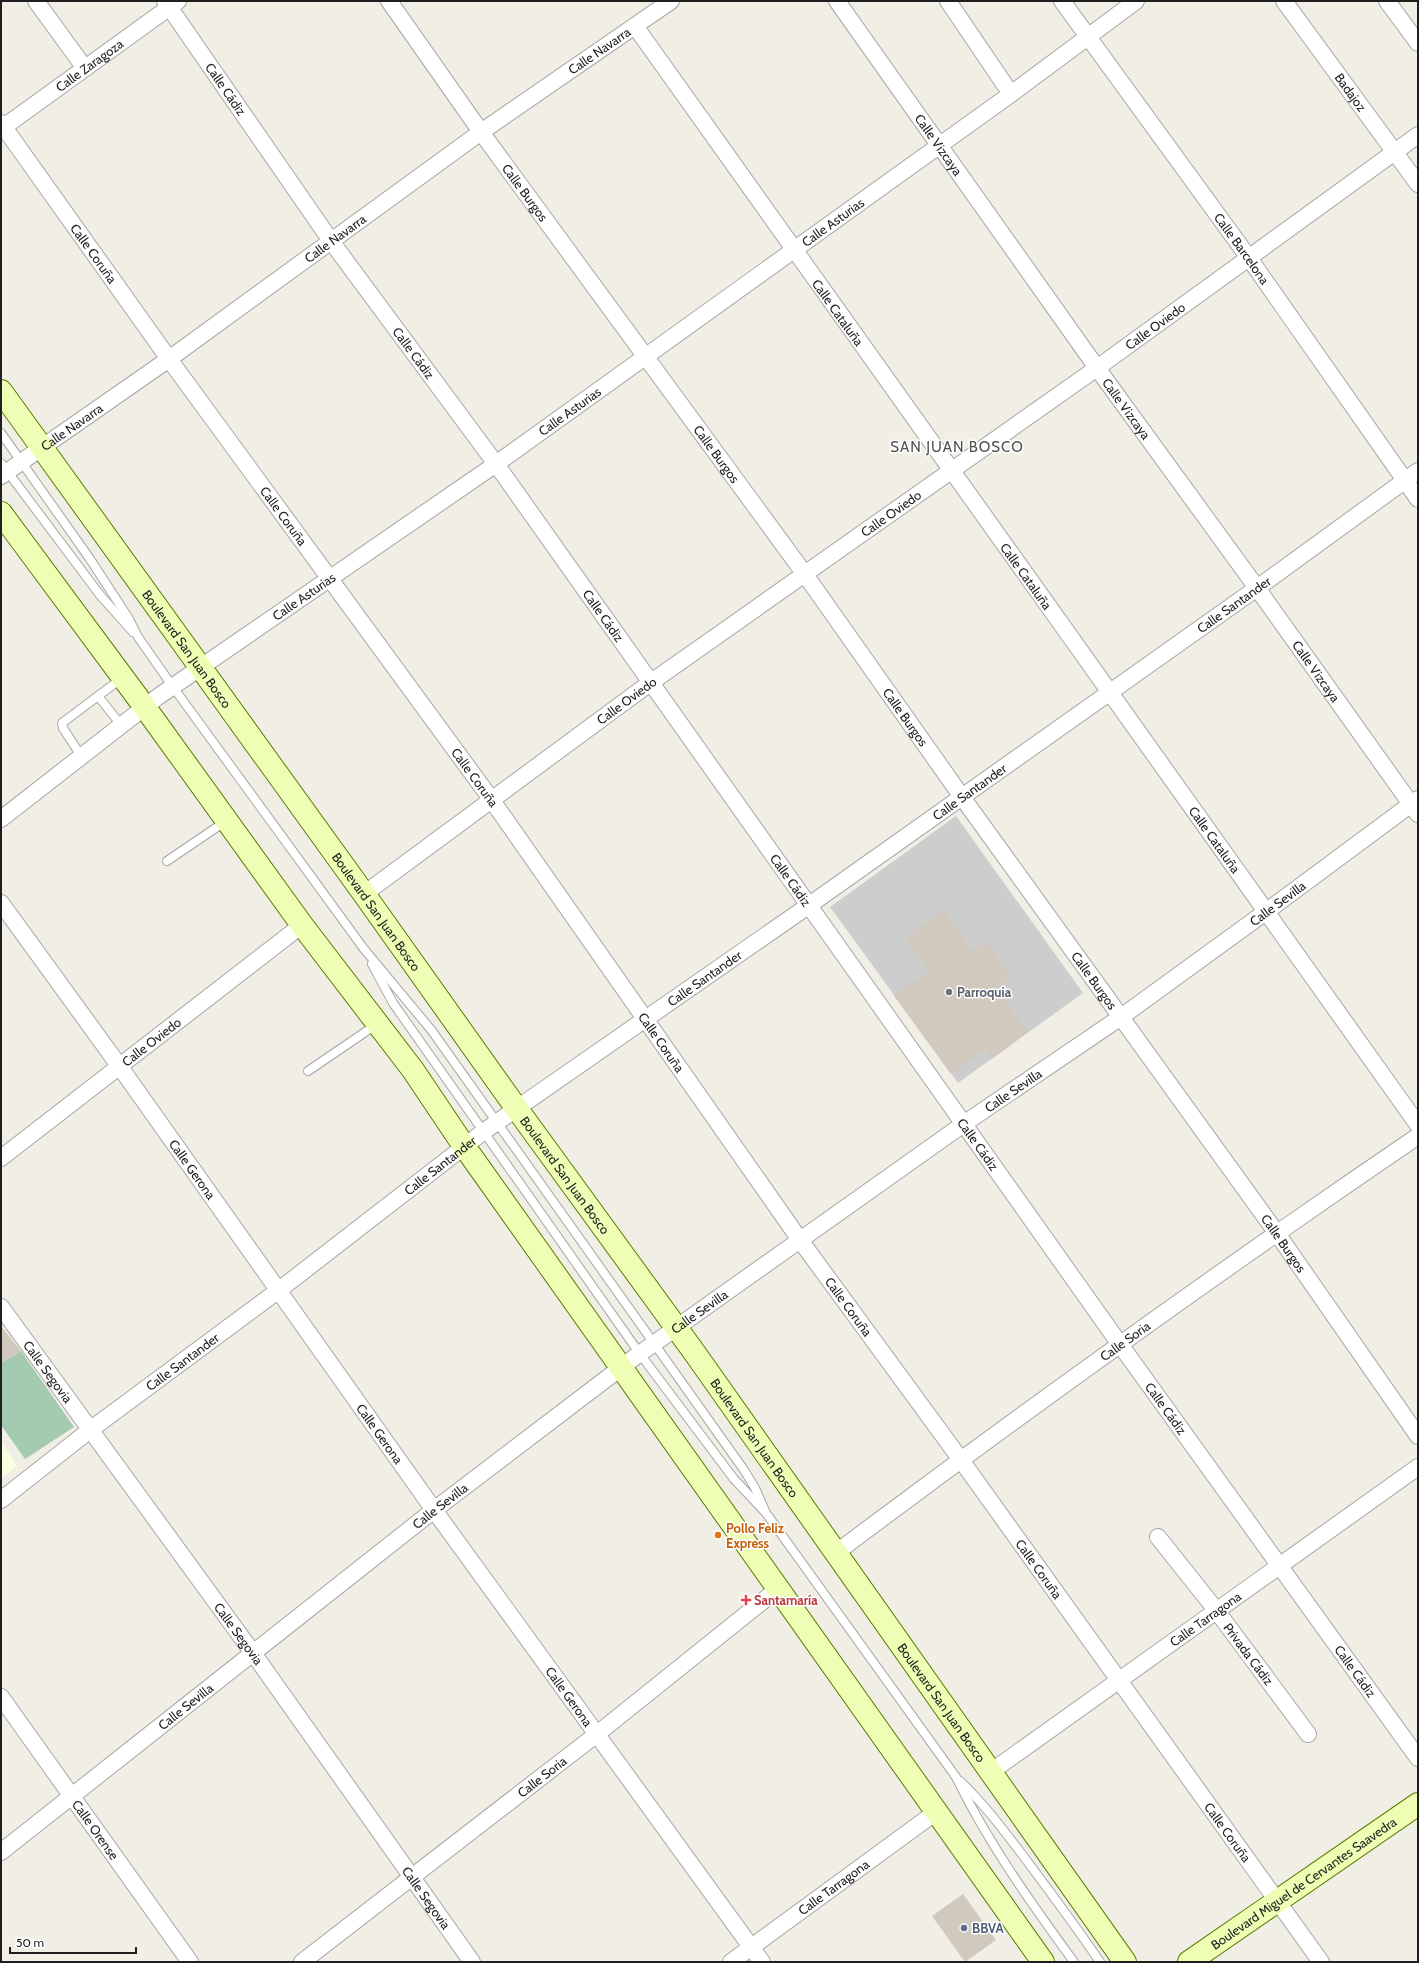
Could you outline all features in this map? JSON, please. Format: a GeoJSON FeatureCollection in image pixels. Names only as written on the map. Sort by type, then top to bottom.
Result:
{"type":"FeatureCollection","features":[{"type":"Feature","properties":{"kind":"street"},"geometry":{"type":"LineString","coordinates":[[36,1],[84,68]]}},
{"type":"Feature","properties":{"kind":"street","name":"Calle Burgos"},"geometry":{"type":"LineString","coordinates":[[389,1],[481,132],[804,573],[962,797],[1276,1232],[1418,1436]]}},
{"type":"Feature","properties":{"kind":"street","name":"Calle Navarra"},"geometry":{"type":"LineString","coordinates":[[3,470],[22,462],[43,448],[169,359],[481,132],[671,1]]}},
{"type":"Feature","properties":{"kind":"street","name":"Calle Vizcaya"},"geometry":{"type":"LineString","coordinates":[[837,1],[1097,368],[1415,806]]}},
{"type":"Feature","properties":{"kind":"street"},"geometry":{"type":"LineString","coordinates":[[948,1],[1011,94]]}},
{"type":"Feature","properties":{"kind":"street","name":"Calle Barcelona"},"geometry":{"type":"LineString","coordinates":[[1062,1],[1249,258],[1418,499]]}},
{"type":"Feature","properties":{"kind":"street","name":"Calle Asturias"},"geometry":{"type":"LineString","coordinates":[[1,819],[144,706],[199,667],[331,579],[496,464],[1011,94],[1136,1]]}},
{"type":"Feature","properties":{"kind":"street","name":"Badajoz"},"geometry":{"type":"LineString","coordinates":[[1284,1],[1418,184]]}},
{"type":"Feature","properties":{"kind":"street"},"geometry":{"type":"LineString","coordinates":[[1387,1],[1418,43]]}},
{"type":"Feature","properties":{"kind":"street","name":"Calle Zaragoza"},"geometry":{"type":"LineString","coordinates":[[2,126],[84,68],[171,3]]}},
{"type":"Feature","properties":{"kind":"street","name":"Calle Cádiz"},"geometry":{"type":"LineString","coordinates":[[171,3],[331,241],[496,464],[808,906],[965,1123],[1120,1343],[1418,1758]]}},
{"type":"Feature","properties":{"kind":"street","name":"Calle Cataluña"},"geometry":{"type":"LineString","coordinates":[[635,26],[950,472],[1267,911],[1418,1124]]}},
{"type":"Feature","properties":{"kind":"street","name":"Calle Coruña"},"geometry":{"type":"LineString","coordinates":[[2,126],[169,359],[491,799],[800,1240],[961,1460],[1118,1681],[1321,1962]]}},
{"type":"Feature","properties":{"kind":"street","name":"Calle Oviedo"},"geometry":{"type":"LineString","coordinates":[[364,894],[650,683],[804,573],[1097,368],[1418,135]]}},
{"type":"Feature","properties":{"kind":"street","name":"Boulevard San Juan Bosco"},"geometry":{"type":"LineString","coordinates":[[1,391],[364,894],[517,1109],[677,1328],[992,1771],[1125,1962]]}},
{"type":"Feature","properties":{"kind":"street","name":"Calle Santander"},"geometry":{"type":"LineString","coordinates":[[1,1500],[90,1430],[279,1290],[483,1132],[808,906],[1257,588],[1418,471]]}},
{"type":"Feature","properties":{"kind":"street"},"geometry":{"type":"LineString","coordinates":[[1,513],[144,706],[302,924],[413,1070],[464,1146],[1043,1962]]}},
{"type":"Feature","properties":{"kind":"street","name":"Calle Sevilla"},"geometry":{"type":"LineString","coordinates":[[1,1852],[434,1510],[622,1367],[965,1123],[1121,1017],[1415,806]]}},
{"type":"Feature","properties":{"kind":"street","name":"Calle Gerona"},"geometry":{"type":"LineString","coordinates":[[1,903],[120,1067],[434,1510],[762,1962]]}},
{"type":"Feature","properties":{"kind":"street","name":"Calle Oviedo"},"geometry":{"type":"LineString","coordinates":[[1,1158],[302,924]]}},
{"type":"Feature","properties":{"kind":"street","name":"Calle Soria"},"geometry":{"type":"LineString","coordinates":[[837,1552],[1120,1343],[1276,1232],[1418,1136]]}},
{"type":"Feature","properties":{"kind":"street","name":"Calle Segovia"},"geometry":{"type":"LineString","coordinates":[[1,1307],[252,1653],[472,1962]]}},
{"type":"Feature","properties":{"kind":"street","name":"Calle Tarragona"},"geometry":{"type":"LineString","coordinates":[[992,1771],[1418,1467]]}},
{"type":"Feature","properties":{"kind":"street","name":"Privada Cádiz"},"geometry":{"type":"LineString","coordinates":[[1158,1537],[1216,1610],[1308,1734]]}},
{"type":"Feature","properties":{"kind":"street","name":"Calle Soria"},"geometry":{"type":"LineString","coordinates":[[302,1962],[597,1734],[778,1588]]}},
{"type":"Feature","properties":{"kind":"street","name":"Calle Orense"},"geometry":{"type":"LineString","coordinates":[[1,1697],[190,1962]]}},
{"type":"Feature","properties":{"kind":"street","name":"Boulevard Miguel de Cervantes Saavedra"},"geometry":{"type":"LineString","coordinates":[[1189,1962],[1418,1804]]}},
{"type":"Feature","properties":{"kind":"street","name":"Calle Tarragona"},"geometry":{"type":"LineString","coordinates":[[731,1962],[936,1812]]}},
{"type":"Feature","properties":{"kind":"lane"},"geometry":{"type":"LineString","coordinates":[[1,432],[90,559],[129,619],[138,637],[172,687],[364,949],[432,1032],[497,1122],[744,1470],[755,1488],[766,1513]]}},
{"type":"Feature","properties":{"kind":"lane"},"geometry":{"type":"LineString","coordinates":[[3,470],[120,620],[138,637]]}},
{"type":"Feature","properties":{"kind":"lane"},"geometry":{"type":"LineString","coordinates":[[81,756],[63,728],[62,723],[123,678]]}},
{"type":"Feature","properties":{"kind":"lane"},"geometry":{"type":"LineString","coordinates":[[98,696],[120,725]]}},
{"type":"Feature","properties":{"kind":"lane"},"geometry":{"type":"LineString","coordinates":[[167,861],[226,821]]}},
{"type":"Feature","properties":{"kind":"lane"},"geometry":{"type":"LineString","coordinates":[[364,949],[393,1003],[640,1354],[734,1479],[766,1513],[956,1777],[999,1824],[1064,1910],[1100,1962]]}},
{"type":"Feature","properties":{"kind":"lane"},"geometry":{"type":"LineString","coordinates":[[308,1071],[377,1024]]}},
{"type":"Feature","properties":{"kind":"lane"},"geometry":{"type":"LineString","coordinates":[[956,1777],[969,1805],[994,1847],[1074,1962]]}},
{"type":"Feature","properties":{"kind":"shaded area"},"geometry":{"type":"Polygon","coordinates":[[[956,816],[1083,993],[958,1083],[830,907],[956,816]]]}},
{"type":"Feature","properties":{"kind":"shaded area"},"geometry":{"type":"Polygon","coordinates":[[[21,1351],[74,1427],[25,1459],[1,1425],[1,1363],[21,1351]]]}},
{"type":"Feature","properties":{"kind":"shaded area"},"geometry":{"type":"Polygon","coordinates":[[[1,1442],[17,1466],[1,1478],[1,1442]]]}},
{"type":"Feature","properties":{"kind":"building","name":"Parroquia"},"geometry":{"type":"Polygon","coordinates":[[[943,910],[973,951],[986,942],[1011,977],[996,988],[1028,1032],[992,1059],[985,1050],[951,1074],[894,996],[929,970],[906,938],[943,910]]]}},
{"type":"Feature","properties":{"kind":"building"},"geometry":{"type":"Polygon","coordinates":[[[1,1326],[21,1351],[1,1363],[1,1326]]]}},
{"type":"Feature","properties":{"kind":"building","name":"BBVA"},"geometry":{"type":"Polygon","coordinates":[[[963,1894],[996,1940],[965,1962],[932,1916],[963,1894]]]}},
{"type":"Feature","properties":{"kind":"place","name":"Parroquia"},"geometry":{"type":"Point","coordinates":[949,992]}},
{"type":"Feature","properties":{"kind":"place","name":"Pollo Feliz Express"},"geometry":{"type":"Point","coordinates":[718,1535]}},
{"type":"Feature","properties":{"kind":"place","name":"Santamaría"},"geometry":{"type":"Point","coordinates":[746,1600]}},
{"type":"Feature","properties":{"kind":"place","name":"BBVA"},"geometry":{"type":"Point","coordinates":[964,1928]}},
{"type":"Feature","properties":{"kind":"district","name":"SAN JUAN BOSCO"},"geometry":{"type":"Point","coordinates":[957,447]}}]}
